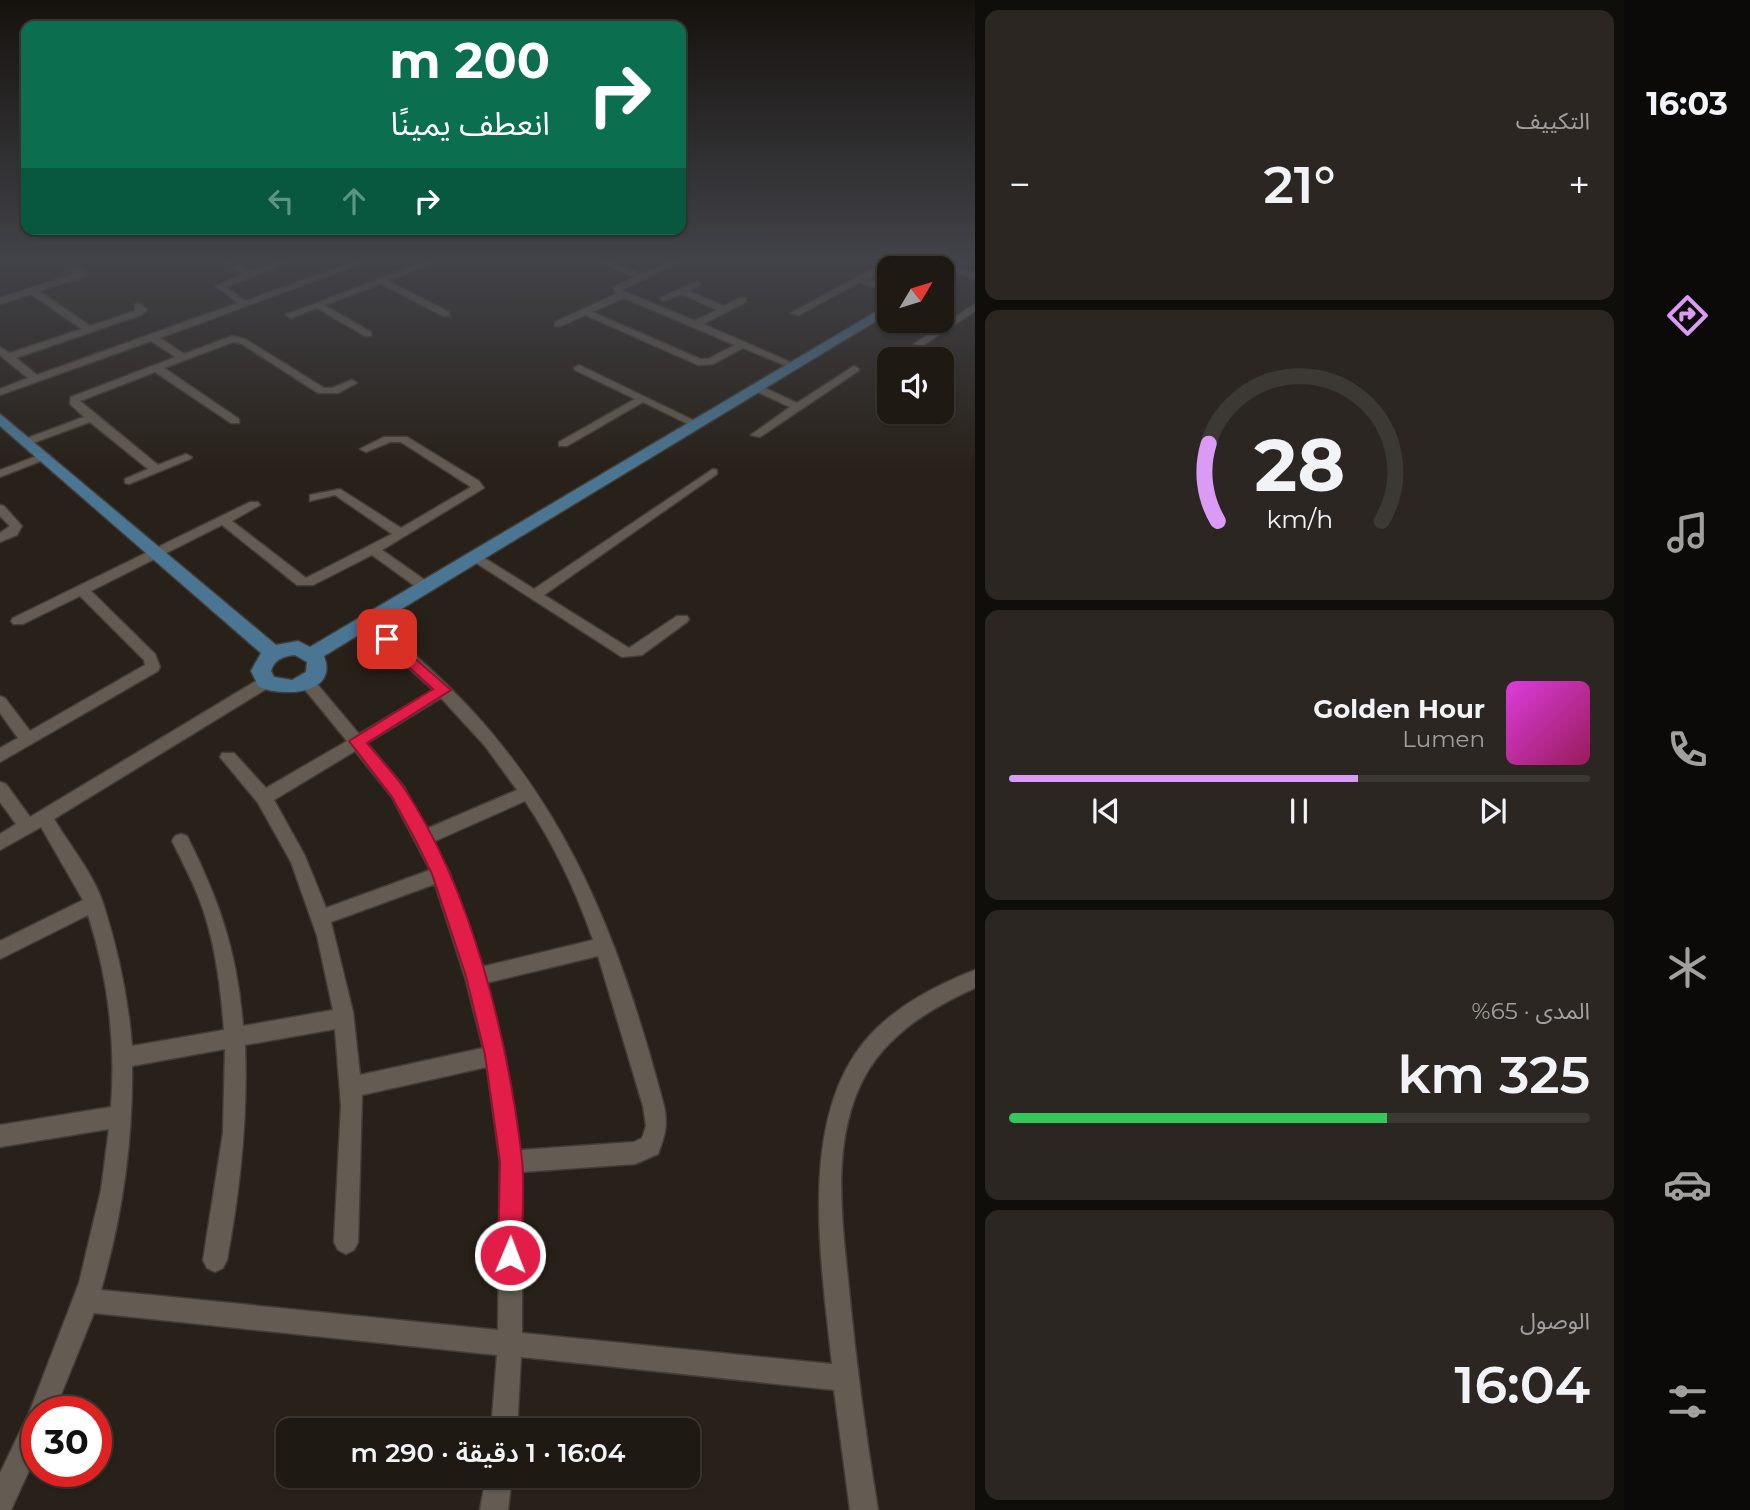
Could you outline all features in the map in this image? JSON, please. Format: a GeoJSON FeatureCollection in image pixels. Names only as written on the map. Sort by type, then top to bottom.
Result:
{"type":"FeatureCollection","features":[{"type":"Feature","properties":{"kind":"main road"},"geometry":{"type":"LineString","coordinates":[[312,654],[851,330]]}},
{"type":"Feature","properties":{"kind":"main road"},"geometry":{"type":"LineString","coordinates":[[0,418],[155,554],[274,653]]}},
{"type":"Feature","properties":{"kind":"main road"},"geometry":{"type":"LineString","coordinates":[[298,648],[312,654],[316,659],[317,671],[307,682],[285,688],[266,682],[262,677],[262,664],[274,653],[298,648]]}},
{"type":"Feature","properties":{"kind":"street"},"geometry":{"type":"LineString","coordinates":[[4,354],[86,330]]}},
{"type":"Feature","properties":{"kind":"street"},"geometry":{"type":"LineString","coordinates":[[0,392],[170,330]]}},
{"type":"Feature","properties":{"kind":"street"},"geometry":{"type":"LineString","coordinates":[[362,330],[368,334]]}},
{"type":"Feature","properties":{"kind":"street"},"geometry":{"type":"LineString","coordinates":[[627,330],[698,362],[710,362],[742,345]]}},
{"type":"Feature","properties":{"kind":"street"},"geometry":{"type":"LineString","coordinates":[[707,330],[792,365]]}},
{"type":"Feature","properties":{"kind":"street"},"geometry":{"type":"LineString","coordinates":[[919,344],[939,330]]}},
{"type":"Feature","properties":{"kind":"street"},"geometry":{"type":"LineString","coordinates":[[152,337],[182,357]]}},
{"type":"Feature","properties":{"kind":"street"},"geometry":{"type":"LineString","coordinates":[[157,470],[90,418],[75,404],[75,399],[182,357],[239,339],[323,391],[334,391],[352,383]]}},
{"type":"Feature","properties":{"kind":"street"},"geometry":{"type":"LineString","coordinates":[[4,354],[35,379]]}},
{"type":"Feature","properties":{"kind":"street"},"geometry":{"type":"LineString","coordinates":[[155,367],[235,421]]}},
{"type":"Feature","properties":{"kind":"street"},"geometry":{"type":"LineString","coordinates":[[579,368],[694,423]]}},
{"type":"Feature","properties":{"kind":"street"},"geometry":{"type":"LineString","coordinates":[[756,435],[854,369]]}},
{"type":"Feature","properties":{"kind":"street"},"geometry":{"type":"LineString","coordinates":[[755,387],[798,407]]}},
{"type":"Feature","properties":{"kind":"street"},"geometry":{"type":"LineString","coordinates":[[563,444],[643,398]]}},
{"type":"Feature","properties":{"kind":"street"},"geometry":{"type":"LineString","coordinates":[[26,442],[90,418]]}},
{"type":"Feature","properties":{"kind":"street"},"geometry":{"type":"LineString","coordinates":[[223,520],[302,582],[314,581],[474,492],[477,485],[402,439],[388,439],[366,449]]}},
{"type":"Feature","properties":{"kind":"street"},"geometry":{"type":"LineString","coordinates":[[0,474],[42,457]]}},
{"type":"Feature","properties":{"kind":"street"},"geometry":{"type":"LineString","coordinates":[[129,481],[186,457]]}},
{"type":"Feature","properties":{"kind":"street"},"geometry":{"type":"LineString","coordinates":[[535,595],[713,472]]}},
{"type":"Feature","properties":{"kind":"street"},"geometry":{"type":"LineString","coordinates":[[314,498],[336,491],[401,534]]}},
{"type":"Feature","properties":{"kind":"street"},"geometry":{"type":"LineString","coordinates":[[18,621],[254,505]]}},
{"type":"Feature","properties":{"kind":"street"},"geometry":{"type":"LineString","coordinates":[[0,509],[16,526],[13,532],[0,538]]}},
{"type":"Feature","properties":{"kind":"street"},"geometry":{"type":"LineString","coordinates":[[373,550],[424,586]]}},
{"type":"Feature","properties":{"kind":"street"},"geometry":{"type":"LineString","coordinates":[[473,556],[627,653],[637,651],[682,619]]}},
{"type":"Feature","properties":{"kind":"street"},"geometry":{"type":"LineString","coordinates":[[0,756],[153,667],[150,658],[80,589]]}},
{"type":"Feature","properties":{"kind":"street"},"geometry":{"type":"LineString","coordinates":[[366,622],[409,656],[444,690],[505,758],[528,792],[561,846],[604,946],[640,1059],[657,1126],[650,1146],[635,1153],[511,1162]]}},
{"type":"Feature","properties":{"kind":"street"},"geometry":{"type":"LineString","coordinates":[[0,843],[266,682]]}},
{"type":"Feature","properties":{"kind":"street"},"geometry":{"type":"LineString","coordinates":[[307,682],[398,792],[441,874],[475,976],[495,1055],[511,1162],[510,1342],[505,1418]]}},
{"type":"Feature","properties":{"kind":"street"},"geometry":{"type":"LineString","coordinates":[[263,798],[444,690]]}},
{"type":"Feature","properties":{"kind":"street"},"geometry":{"type":"LineString","coordinates":[[0,702],[28,740]]}},
{"type":"Feature","properties":{"kind":"street"},"geometry":{"type":"LineString","coordinates":[[228,757],[263,798],[294,854],[320,918],[335,967],[351,1087],[346,1242]]}},
{"type":"Feature","properties":{"kind":"street"},"geometry":{"type":"LineString","coordinates":[[0,789],[35,822],[94,902],[114,982],[122,1058],[121,1116],[112,1186],[85,1300],[47,1396]]}},
{"type":"Feature","properties":{"kind":"street"},"geometry":{"type":"LineString","coordinates":[[424,838],[528,792]]}},
{"type":"Feature","properties":{"kind":"street"},"geometry":{"type":"LineString","coordinates":[[181,841],[215,917],[226,964],[238,1084],[231,1185],[215,1260]]}},
{"type":"Feature","properties":{"kind":"street"},"geometry":{"type":"LineString","coordinates":[[320,918],[441,874]]}},
{"type":"Feature","properties":{"kind":"street"},"geometry":{"type":"LineString","coordinates":[[0,950],[94,902]]}},
{"type":"Feature","properties":{"kind":"street"},"geometry":{"type":"LineString","coordinates":[[475,976],[604,946]]}},
{"type":"Feature","properties":{"kind":"street"},"geometry":{"type":"LineString","coordinates":[[864,1510],[843,1378],[829,1186],[834,1135],[849,1084],[871,1052],[898,1021],[930,998],[975,979]]}},
{"type":"Feature","properties":{"kind":"street"},"geometry":{"type":"LineString","coordinates":[[122,1058],[342,1018]]}},
{"type":"Feature","properties":{"kind":"street"},"geometry":{"type":"LineString","coordinates":[[351,1087],[495,1055]]}},
{"type":"Feature","properties":{"kind":"street"},"geometry":{"type":"LineString","coordinates":[[0,1136],[121,1116]]}},
{"type":"Feature","properties":{"kind":"street"},"geometry":{"type":"LineString","coordinates":[[85,1300],[843,1378]]}},
{"type":"Feature","properties":{"kind":"street"},"geometry":{"type":"LineString","coordinates":[[0,1503],[21,1458]]}},
{"type":"Feature","properties":{"kind":"street"},"geometry":{"type":"LineString","coordinates":[[494,1510],[497,1488]]}},
{"type":"Feature","properties":{"kind":"route"},"geometry":{"type":"LineString","coordinates":[[387,639],[444,690],[357,741],[398,792],[424,838],[441,874],[475,976],[495,1055],[511,1162],[510,1255]]}}]}
